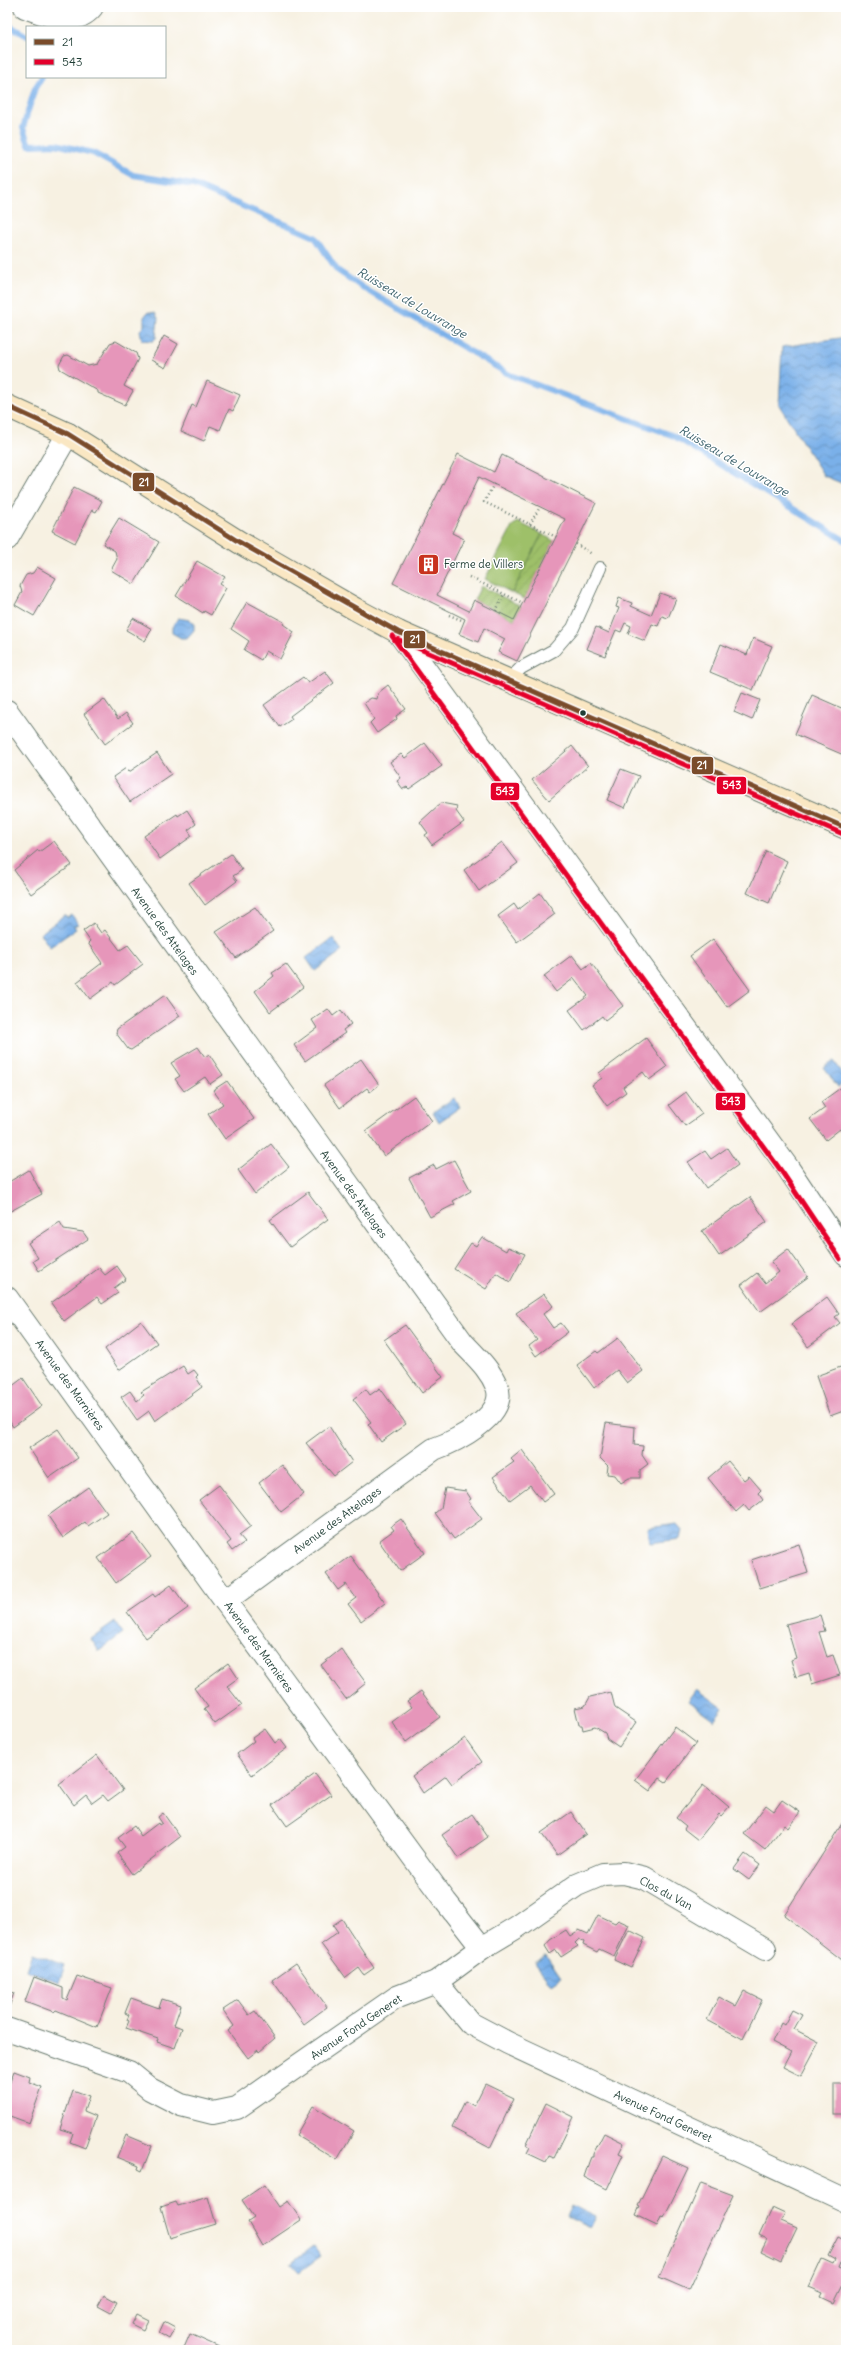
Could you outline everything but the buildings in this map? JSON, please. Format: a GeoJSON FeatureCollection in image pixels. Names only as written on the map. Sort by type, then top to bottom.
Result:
{"type":"FeatureCollection","features":[{"type":"Feature","properties":{"kind":"street"},"geometry":{"type":"LineString","coordinates":[[25,7],[50,17],[72,19],[88,12],[92,7]]}},
{"type":"Feature","properties":{"kind":"street"},"geometry":{"type":"LineString","coordinates":[[7,406],[68,434],[239,542],[354,609],[398,632],[846,828]]}},
{"type":"Feature","properties":{"kind":"street"},"geometry":{"type":"LineString","coordinates":[[7,539],[68,434]]}},
{"type":"Feature","properties":{"kind":"street"},"geometry":{"type":"LineString","coordinates":[[398,632],[788,1168],[846,1255]]}},
{"type":"Feature","properties":{"kind":"street","name":"Avenue des Attelages"},"geometry":{"type":"LineString","coordinates":[[7,711],[463,1343],[487,1368],[498,1389],[496,1401],[489,1417],[467,1435],[434,1449],[225,1601]]}},
{"type":"Feature","properties":{"kind":"street","name":"Avenue des Marnières"},"geometry":{"type":"LineString","coordinates":[[7,1298],[225,1601],[446,1902],[482,1948]]}},
{"type":"Feature","properties":{"kind":"street","name":"Clos du Van"},"geometry":{"type":"LineString","coordinates":[[482,1948],[517,1927],[577,1885],[603,1874],[624,1873],[645,1878],[765,1949]]}},
{"type":"Feature","properties":{"kind":"street"},"geometry":{"type":"LineString","coordinates":[[436,1982],[482,1948]]}},
{"type":"Feature","properties":{"kind":"street","name":"Avenue Fond Generet"},"geometry":{"type":"LineString","coordinates":[[7,2029],[129,2072],[150,2090],[181,2105],[213,2114],[237,2108],[398,1997],[436,1982],[470,2023],[508,2043],[846,2201]]}},
{"type":"Feature","properties":{"kind":"lane"},"geometry":{"type":"LineString","coordinates":[[508,681],[521,668],[554,650],[572,628],[600,568]]}},
{"type":"Feature","properties":{"kind":"path"},"geometry":{"type":"LineString","coordinates":[[494,484],[484,502],[556,537]]}},
{"type":"Feature","properties":{"kind":"path"},"geometry":{"type":"LineString","coordinates":[[530,524],[540,507]]}},
{"type":"Feature","properties":{"kind":"path"},"geometry":{"type":"LineString","coordinates":[[469,577],[523,603]]}},
{"type":"Feature","properties":{"kind":"path"},"geometry":{"type":"LineString","coordinates":[[496,611],[504,594]]}},
{"type":"Feature","properties":{"kind":"path"},"geometry":{"type":"LineString","coordinates":[[449,615],[464,621]]}},
{"type":"Feature","properties":{"kind":"green space"},"geometry":{"type":"Polygon","coordinates":[[[518,522],[542,534],[512,593],[485,579],[513,525],[518,522]]]}},
{"type":"Feature","properties":{"kind":"green space"},"geometry":{"type":"Polygon","coordinates":[[[542,534],[554,541],[525,599],[512,593],[542,534]]]}},
{"type":"Feature","properties":{"kind":"green space"},"geometry":{"type":"Polygon","coordinates":[[[481,586],[521,606],[514,620],[474,600],[481,586]]]}},
{"type":"Feature","properties":{"kind":"water"},"geometry":{"type":"Polygon","coordinates":[[[148,312],[155,313],[158,318],[156,338],[153,341],[142,340],[140,330],[144,326],[144,317],[148,312]]]}},
{"type":"Feature","properties":{"kind":"water"},"geometry":{"type":"Polygon","coordinates":[[[846,337],[846,485],[824,476],[779,405],[782,347],[846,337]]]}},
{"type":"Feature","properties":{"kind":"water"},"geometry":{"type":"Polygon","coordinates":[[[178,618],[190,620],[194,623],[194,630],[187,638],[181,638],[172,633],[172,627],[178,618]]]}},
{"type":"Feature","properties":{"kind":"water"},"geometry":{"type":"Polygon","coordinates":[[[65,915],[67,918],[72,915],[78,924],[74,926],[76,929],[50,947],[40,934],[65,915]]]}},
{"type":"Feature","properties":{"kind":"water"},"geometry":{"type":"Polygon","coordinates":[[[333,938],[342,951],[315,971],[306,958],[333,938]]]}},
{"type":"Feature","properties":{"kind":"water"},"geometry":{"type":"Polygon","coordinates":[[[834,1061],[846,1078],[846,1082],[838,1087],[824,1068],[834,1061]]]}},
{"type":"Feature","properties":{"kind":"water"},"geometry":{"type":"Polygon","coordinates":[[[454,1098],[460,1107],[439,1122],[433,1112],[454,1098]]]}},
{"type":"Feature","properties":{"kind":"water"},"geometry":{"type":"Polygon","coordinates":[[[677,1524],[682,1530],[680,1539],[650,1543],[648,1528],[677,1524]]]}},
{"type":"Feature","properties":{"kind":"water"},"geometry":{"type":"Polygon","coordinates":[[[115,1622],[123,1633],[99,1651],[91,1639],[115,1622]]]}},
{"type":"Feature","properties":{"kind":"water"},"geometry":{"type":"Polygon","coordinates":[[[697,1689],[723,1708],[714,1720],[688,1701],[697,1689]]]}},
{"type":"Feature","properties":{"kind":"water"},"geometry":{"type":"Polygon","coordinates":[[[32,1953],[65,1965],[59,1982],[26,1970],[32,1953]]]}},
{"type":"Feature","properties":{"kind":"water"},"geometry":{"type":"Polygon","coordinates":[[[546,1955],[561,1977],[551,1984],[535,1963],[546,1955]]]}},
{"type":"Feature","properties":{"kind":"water"},"geometry":{"type":"Polygon","coordinates":[[[571,2205],[596,2217],[590,2228],[566,2217],[571,2205]]]}},
{"type":"Feature","properties":{"kind":"water"},"geometry":{"type":"Polygon","coordinates":[[[314,2246],[321,2256],[299,2272],[291,2263],[314,2246]]]}},
{"type":"Feature","properties":{"kind":"waterway","name":"Ruisseau de Louvrange"},"geometry":{"type":"LineString","coordinates":[[7,24],[26,35]]}},
{"type":"Feature","properties":{"kind":"waterway","name":"Ruisseau de Louvrange"},"geometry":{"type":"LineString","coordinates":[[41,78],[35,88],[23,128],[29,145],[56,144],[93,153],[133,175],[193,185],[315,237],[337,270],[362,287],[510,375],[674,436],[846,541]]}},
{"type":"Feature","properties":{"kind":"transit line","name":"21"},"geometry":{"type":"LineString","coordinates":[[7,406],[68,434],[239,542],[398,632],[846,828]]}},
{"type":"Feature","properties":{"kind":"transit line","name":"543"},"geometry":{"type":"LineString","coordinates":[[392,636],[782,1172],[840,1259]]}},
{"type":"Feature","properties":{"kind":"transit line","name":"543"},"geometry":{"type":"LineString","coordinates":[[397,639],[843,834]]}},
{"type":"Feature","properties":{"kind":"place","name":"Ferme de Villers"},"geometry":{"type":"Point","coordinates":[428,564]}}]}
